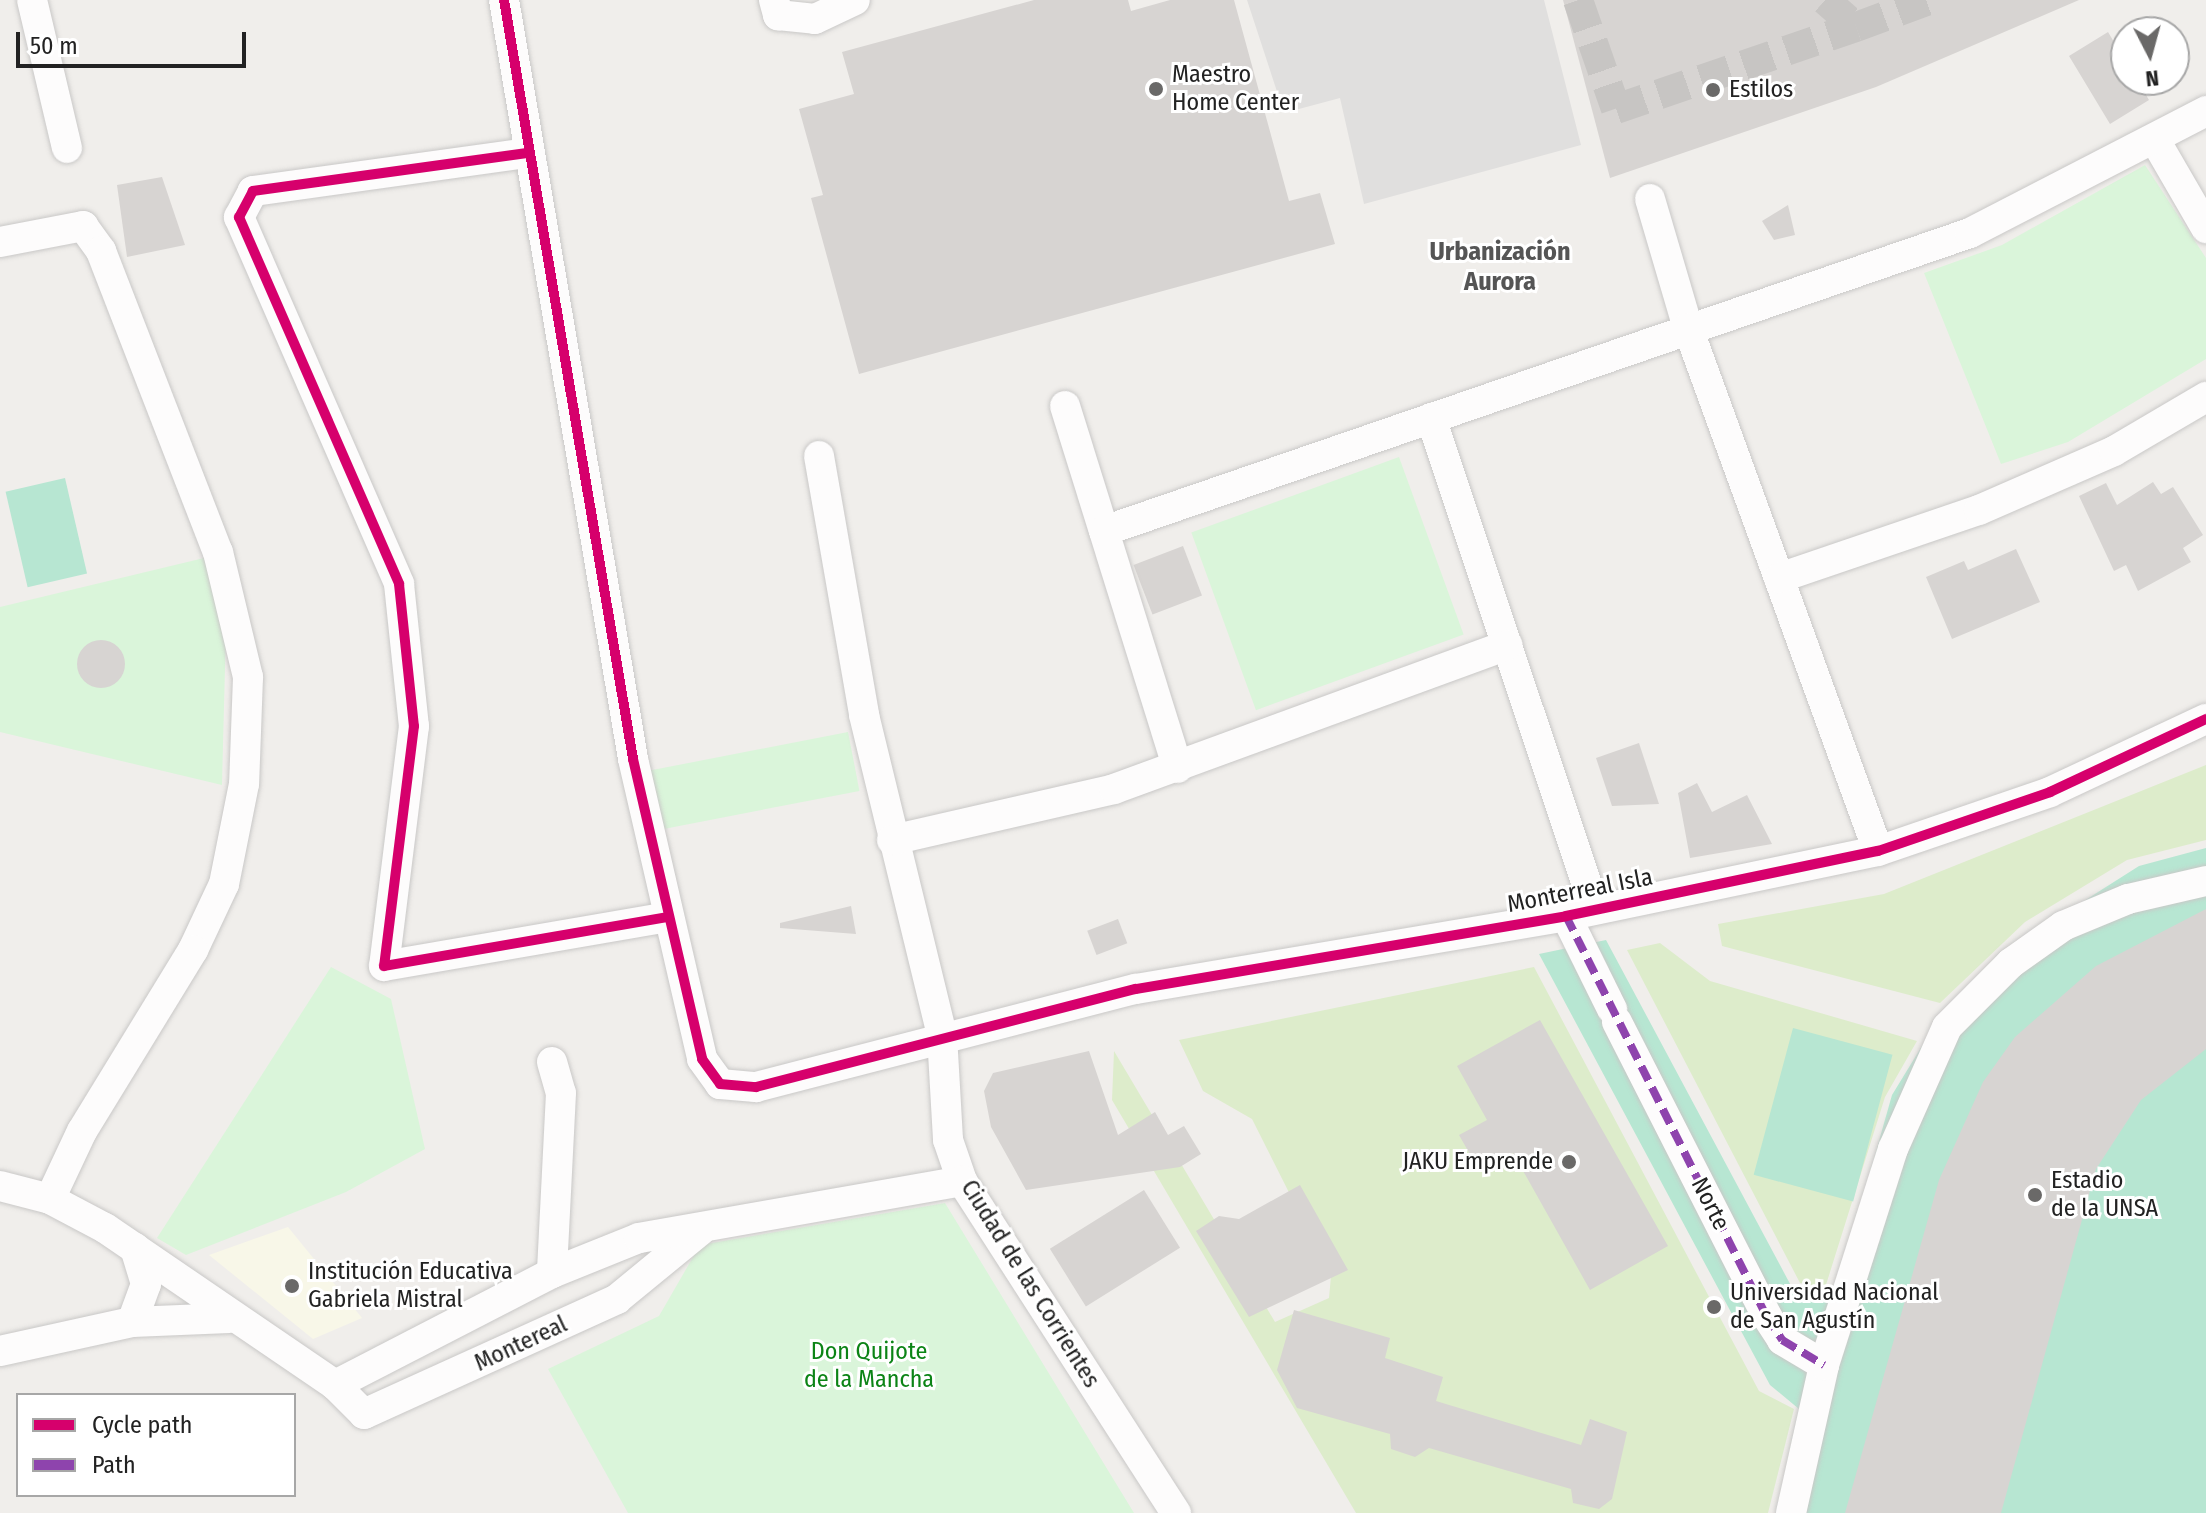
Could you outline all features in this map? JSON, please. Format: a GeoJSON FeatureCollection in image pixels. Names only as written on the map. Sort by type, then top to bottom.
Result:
{"type":"FeatureCollection","features":[{"type":"Feature","properties":{"kind":"street"},"geometry":{"type":"LineString","coordinates":[[32,0],[67,148]]}},
{"type":"Feature","properties":{"kind":"street","name":"Monterreal Isla"},"geometry":{"type":"LineString","coordinates":[[504,0],[527,153],[633,759],[702,1059],[720,1084],[756,1087],[942,1035],[1136,989],[1581,912],[1878,851],[2050,792],[2206,719]]}},
{"type":"Feature","properties":{"kind":"street"},"geometry":{"type":"LineString","coordinates":[[774,0],[778,15],[815,19],[855,0]]}},
{"type":"Feature","properties":{"kind":"street"},"geometry":{"type":"LineString","coordinates":[[1104,531],[1970,233],[2206,111]]}},
{"type":"Feature","properties":{"kind":"street"},"geometry":{"type":"LineString","coordinates":[[2155,140],[2206,228]]}},
{"type":"Feature","properties":{"kind":"street"},"geometry":{"type":"LineString","coordinates":[[527,153],[253,191],[239,217],[399,584],[414,726],[384,966],[668,917]]}},
{"type":"Feature","properties":{"kind":"street"},"geometry":{"type":"LineString","coordinates":[[1650,199],[1688,328],[1878,851]]}},
{"type":"Feature","properties":{"kind":"street"},"geometry":{"type":"LineString","coordinates":[[0,242],[83,226],[101,251],[218,552],[248,677],[244,784],[224,884],[193,950],[82,1131],[50,1199]]}},
{"type":"Feature","properties":{"kind":"street"},"geometry":{"type":"LineString","coordinates":[[1779,578],[1979,510],[2114,451],[2206,397]]}},
{"type":"Feature","properties":{"kind":"street"},"geometry":{"type":"LineString","coordinates":[[1065,406],[1178,768]]}},
{"type":"Feature","properties":{"kind":"street","name":"Norte"},"geometry":{"type":"LineString","coordinates":[[1431,418],[1507,645],[1581,912],[1614,1016],[1766,1315],[1782,1340],[1824,1365]]}},
{"type":"Feature","properties":{"kind":"street","name":"Ciudad de las Corrientes"},"geometry":{"type":"LineString","coordinates":[[819,456],[892,840],[942,1035],[946,1124],[962,1181],[1176,1513]]}},
{"type":"Feature","properties":{"kind":"street"},"geometry":{"type":"LineString","coordinates":[[892,840],[1178,768],[1507,645]]}},
{"type":"Feature","properties":{"kind":"street"},"geometry":{"type":"LineString","coordinates":[[1791,1513],[1824,1365],[1909,1103],[1947,1027],[2011,963],[2063,926],[2206,881]]}},
{"type":"Feature","properties":{"kind":"street"},"geometry":{"type":"LineString","coordinates":[[552,1062],[561,1093],[552,1273]]}},
{"type":"Feature","properties":{"kind":"street","name":"Montereal"},"geometry":{"type":"LineString","coordinates":[[335,1385],[552,1273],[639,1238],[701,1230],[962,1181]]}},
{"type":"Feature","properties":{"kind":"street","name":"Montereal"},"geometry":{"type":"LineString","coordinates":[[0,1186],[50,1199],[135,1248],[229,1318],[335,1385],[364,1414],[407,1398],[617,1299],[701,1230]]}},
{"type":"Feature","properties":{"kind":"street"},"geometry":{"type":"LineString","coordinates":[[132,1322],[146,1284],[135,1248]]}},
{"type":"Feature","properties":{"kind":"street"},"geometry":{"type":"LineString","coordinates":[[0,1351],[132,1322],[229,1318]]}},
{"type":"Feature","properties":{"kind":"shaded area"},"geometry":{"type":"Polygon","coordinates":[[[1247,0],[1544,0],[1581,145],[1364,204],[1340,98],[1284,113],[1247,0]]]}},
{"type":"Feature","properties":{"kind":"shaded area","name":"Institución Educativa Gabriela Mistral"},"geometry":{"type":"Polygon","coordinates":[[[288,1227],[362,1318],[313,1339],[209,1255],[288,1227]]]}},
{"type":"Feature","properties":{"kind":"green space"},"geometry":{"type":"Polygon","coordinates":[[[2145,165],[2206,258],[2206,359],[2068,442],[2001,464],[1924,273],[2002,245],[2145,165]]]}},
{"type":"Feature","properties":{"kind":"green space"},"geometry":{"type":"Polygon","coordinates":[[[1399,457],[1464,635],[1256,710],[1191,533],[1399,457]]]}},
{"type":"Feature","properties":{"kind":"green space"},"geometry":{"type":"Polygon","coordinates":[[[65,478],[87,573],[28,587],[6,492],[65,478]]]}},
{"type":"Feature","properties":{"kind":"green space"},"geometry":{"type":"Polygon","coordinates":[[[204,558],[226,629],[222,785],[0,732],[0,607],[204,558]]]}},
{"type":"Feature","properties":{"kind":"green space"},"geometry":{"type":"Polygon","coordinates":[[[848,732],[859,791],[661,829],[650,771],[848,732]]]}},
{"type":"Feature","properties":{"kind":"green space"},"geometry":{"type":"Polygon","coordinates":[[[2206,765],[2206,840],[2127,860],[2025,922],[1940,1003],[1722,946],[1718,924],[1884,894],[2206,765]]]}},
{"type":"Feature","properties":{"kind":"green space","name":"Estadio de la UNSA"},"geometry":{"type":"Polygon","coordinates":[[[2206,848],[2206,1513],[1776,1513],[1799,1409],[1770,1385],[1539,954],[1606,940],[1796,1295],[1834,1300],[1892,1095],[1941,1015],[2032,934],[2139,866],[2206,848]]]}},
{"type":"Feature","properties":{"kind":"green space"},"geometry":{"type":"Polygon","coordinates":[[[1660,943],[1710,981],[1917,1041],[1885,1097],[1825,1288],[1800,1283],[1627,950],[1660,943]]]}},
{"type":"Feature","properties":{"kind":"green space"},"geometry":{"type":"Polygon","coordinates":[[[331,967],[391,999],[425,1149],[346,1192],[186,1255],[157,1238],[331,967]]]}},
{"type":"Feature","properties":{"kind":"green space"},"geometry":{"type":"Polygon","coordinates":[[[1534,967],[1759,1391],[1794,1409],[1768,1513],[1356,1513],[1112,1100],[1114,1051],[1275,1322],[1329,1298],[1331,1276],[1252,1119],[1203,1091],[1179,1040],[1534,967]]]}},
{"type":"Feature","properties":{"kind":"green space"},"geometry":{"type":"Polygon","coordinates":[[[1793,1028],[1892,1055],[1853,1201],[1754,1175],[1793,1028]]]}},
{"type":"Feature","properties":{"kind":"green space","name":"Don Quijote de la Mancha"},"geometry":{"type":"Polygon","coordinates":[[[945,1203],[1134,1513],[628,1513],[548,1369],[659,1316],[700,1245],[945,1203]]]}},
{"type":"Feature","properties":{"kind":"building"},"geometry":{"type":"Polygon","coordinates":[[[1034,0],[1128,0],[1131,11],[1170,0],[1234,0],[1289,201],[1320,193],[1335,244],[859,374],[811,198],[823,195],[799,109],[854,94],[842,52],[1034,0]]]}},
{"type":"Feature","properties":{"kind":"building"},"geometry":{"type":"Polygon","coordinates":[[[1563,0],[2079,0],[1876,87],[1610,178],[1563,0]]]}},
{"type":"Feature","properties":{"kind":"building"},"geometry":{"type":"Polygon","coordinates":[[[2108,32],[2110,96],[2147,96],[2149,100],[2110,124],[2069,56],[2108,32]]]}},
{"type":"Feature","properties":{"kind":"building"},"geometry":{"type":"Polygon","coordinates":[[[162,177],[185,245],[127,257],[117,185],[162,177]]]}},
{"type":"Feature","properties":{"kind":"building"},"geometry":{"type":"Polygon","coordinates":[[[1788,205],[1795,235],[1774,240],[1762,221],[1788,205]]]}},
{"type":"Feature","properties":{"kind":"building"},"geometry":{"type":"Polygon","coordinates":[[[2153,482],[2161,494],[2173,487],[2203,535],[2183,548],[2191,562],[2138,591],[2126,565],[2114,571],[2079,496],[2106,483],[2117,505],[2153,482]]]}},
{"type":"Feature","properties":{"kind":"building"},"geometry":{"type":"Polygon","coordinates":[[[1183,546],[1202,595],[1153,614],[1134,565],[1183,546]]]}},
{"type":"Feature","properties":{"kind":"building"},"geometry":{"type":"Polygon","coordinates":[[[2016,549],[2040,602],[1952,639],[1926,577],[1964,561],[1968,570],[2016,549]]]}},
{"type":"Feature","properties":{"kind":"building"},"geometry":{"type":"Polygon","coordinates":[[[101,640],[118,647],[125,664],[118,681],[101,688],[84,681],[77,664],[84,647],[101,640]]]}},
{"type":"Feature","properties":{"kind":"building"},"geometry":{"type":"Polygon","coordinates":[[[1639,743],[1659,804],[1612,806],[1596,758],[1639,743]]]}},
{"type":"Feature","properties":{"kind":"building"},"geometry":{"type":"Polygon","coordinates":[[[1697,783],[1712,812],[1747,795],[1772,844],[1690,858],[1678,793],[1697,783]]]}},
{"type":"Feature","properties":{"kind":"building"},"geometry":{"type":"Polygon","coordinates":[[[851,906],[856,934],[780,928],[780,923],[851,906]]]}},
{"type":"Feature","properties":{"kind":"building"},"geometry":{"type":"Polygon","coordinates":[[[2206,909],[2206,1049],[2141,1100],[2096,1169],[2001,1513],[1845,1513],[1939,1180],[1983,1082],[2015,1037],[2096,966],[2206,909]]]}},
{"type":"Feature","properties":{"kind":"building"},"geometry":{"type":"Polygon","coordinates":[[[1118,919],[1127,943],[1097,955],[1087,931],[1118,919]]]}},
{"type":"Feature","properties":{"kind":"building","name":"JAKU Emprende"},"geometry":{"type":"Polygon","coordinates":[[[1540,1020],[1668,1246],[1590,1290],[1513,1153],[1480,1172],[1459,1135],[1487,1120],[1457,1066],[1540,1020]]]}},
{"type":"Feature","properties":{"kind":"building"},"geometry":{"type":"Polygon","coordinates":[[[1089,1051],[1118,1135],[1155,1112],[1168,1135],[1184,1126],[1201,1154],[1180,1167],[1026,1190],[991,1127],[984,1091],[993,1073],[1089,1051]]]}},
{"type":"Feature","properties":{"kind":"building"},"geometry":{"type":"Polygon","coordinates":[[[1300,1185],[1348,1270],[1249,1317],[1196,1231],[1219,1216],[1239,1219],[1300,1185]]]}},
{"type":"Feature","properties":{"kind":"building"},"geometry":{"type":"Polygon","coordinates":[[[1144,1190],[1180,1248],[1086,1306],[1050,1249],[1144,1190]]]}},
{"type":"Feature","properties":{"kind":"building"},"geometry":{"type":"Polygon","coordinates":[[[1294,1310],[1390,1338],[1385,1358],[1443,1377],[1436,1401],[1581,1445],[1590,1419],[1627,1432],[1612,1499],[1599,1509],[1573,1503],[1571,1489],[1429,1448],[1415,1457],[1391,1449],[1390,1434],[1297,1408],[1277,1370],[1294,1310]]]}},
{"type":"Feature","properties":{"kind":"tunnel"},"geometry":{"type":"LineString","coordinates":[[1578,0],[1616,109],[1856,27]]}},
{"type":"Feature","properties":{"kind":"tunnel"},"geometry":{"type":"LineString","coordinates":[[1825,0],[1856,27],[1929,0]]}},
{"type":"Feature","properties":{"kind":"marked path"},"geometry":{"type":"LineString","coordinates":[[1566,916],[1766,1315],[1782,1340],[1824,1365]]}},
{"type":"Feature","properties":{"kind":"cycle path"},"geometry":{"type":"LineString","coordinates":[[504,0],[633,759],[702,1059],[720,1084],[756,1087],[1136,989],[1566,916],[1878,851],[2050,792],[2206,719]]}},
{"type":"Feature","properties":{"kind":"cycle path"},"geometry":{"type":"LineString","coordinates":[[527,153],[253,191],[239,217],[399,584],[414,726],[384,966],[668,917]]}},
{"type":"Feature","properties":{"kind":"place","name":"Maestro Home Center"},"geometry":{"type":"Point","coordinates":[1156,89]}},
{"type":"Feature","properties":{"kind":"place","name":"Estilos"},"geometry":{"type":"Point","coordinates":[1713,90]}},
{"type":"Feature","properties":{"kind":"place","name":"JAKU Emprende"},"geometry":{"type":"Point","coordinates":[1569,1162]}},
{"type":"Feature","properties":{"kind":"place","name":"Estadio de la UNSA"},"geometry":{"type":"Point","coordinates":[2035,1195]}},
{"type":"Feature","properties":{"kind":"place","name":"Institución Educativa Gabriela Mistral"},"geometry":{"type":"Point","coordinates":[292,1286]}},
{"type":"Feature","properties":{"kind":"place","name":"Universidad Nacional de San Agustín"},"geometry":{"type":"Point","coordinates":[1714,1307]}},
{"type":"Feature","properties":{"kind":"district","name":"Urbanización Aurora"},"geometry":{"type":"Point","coordinates":[1500,267]}}]}
